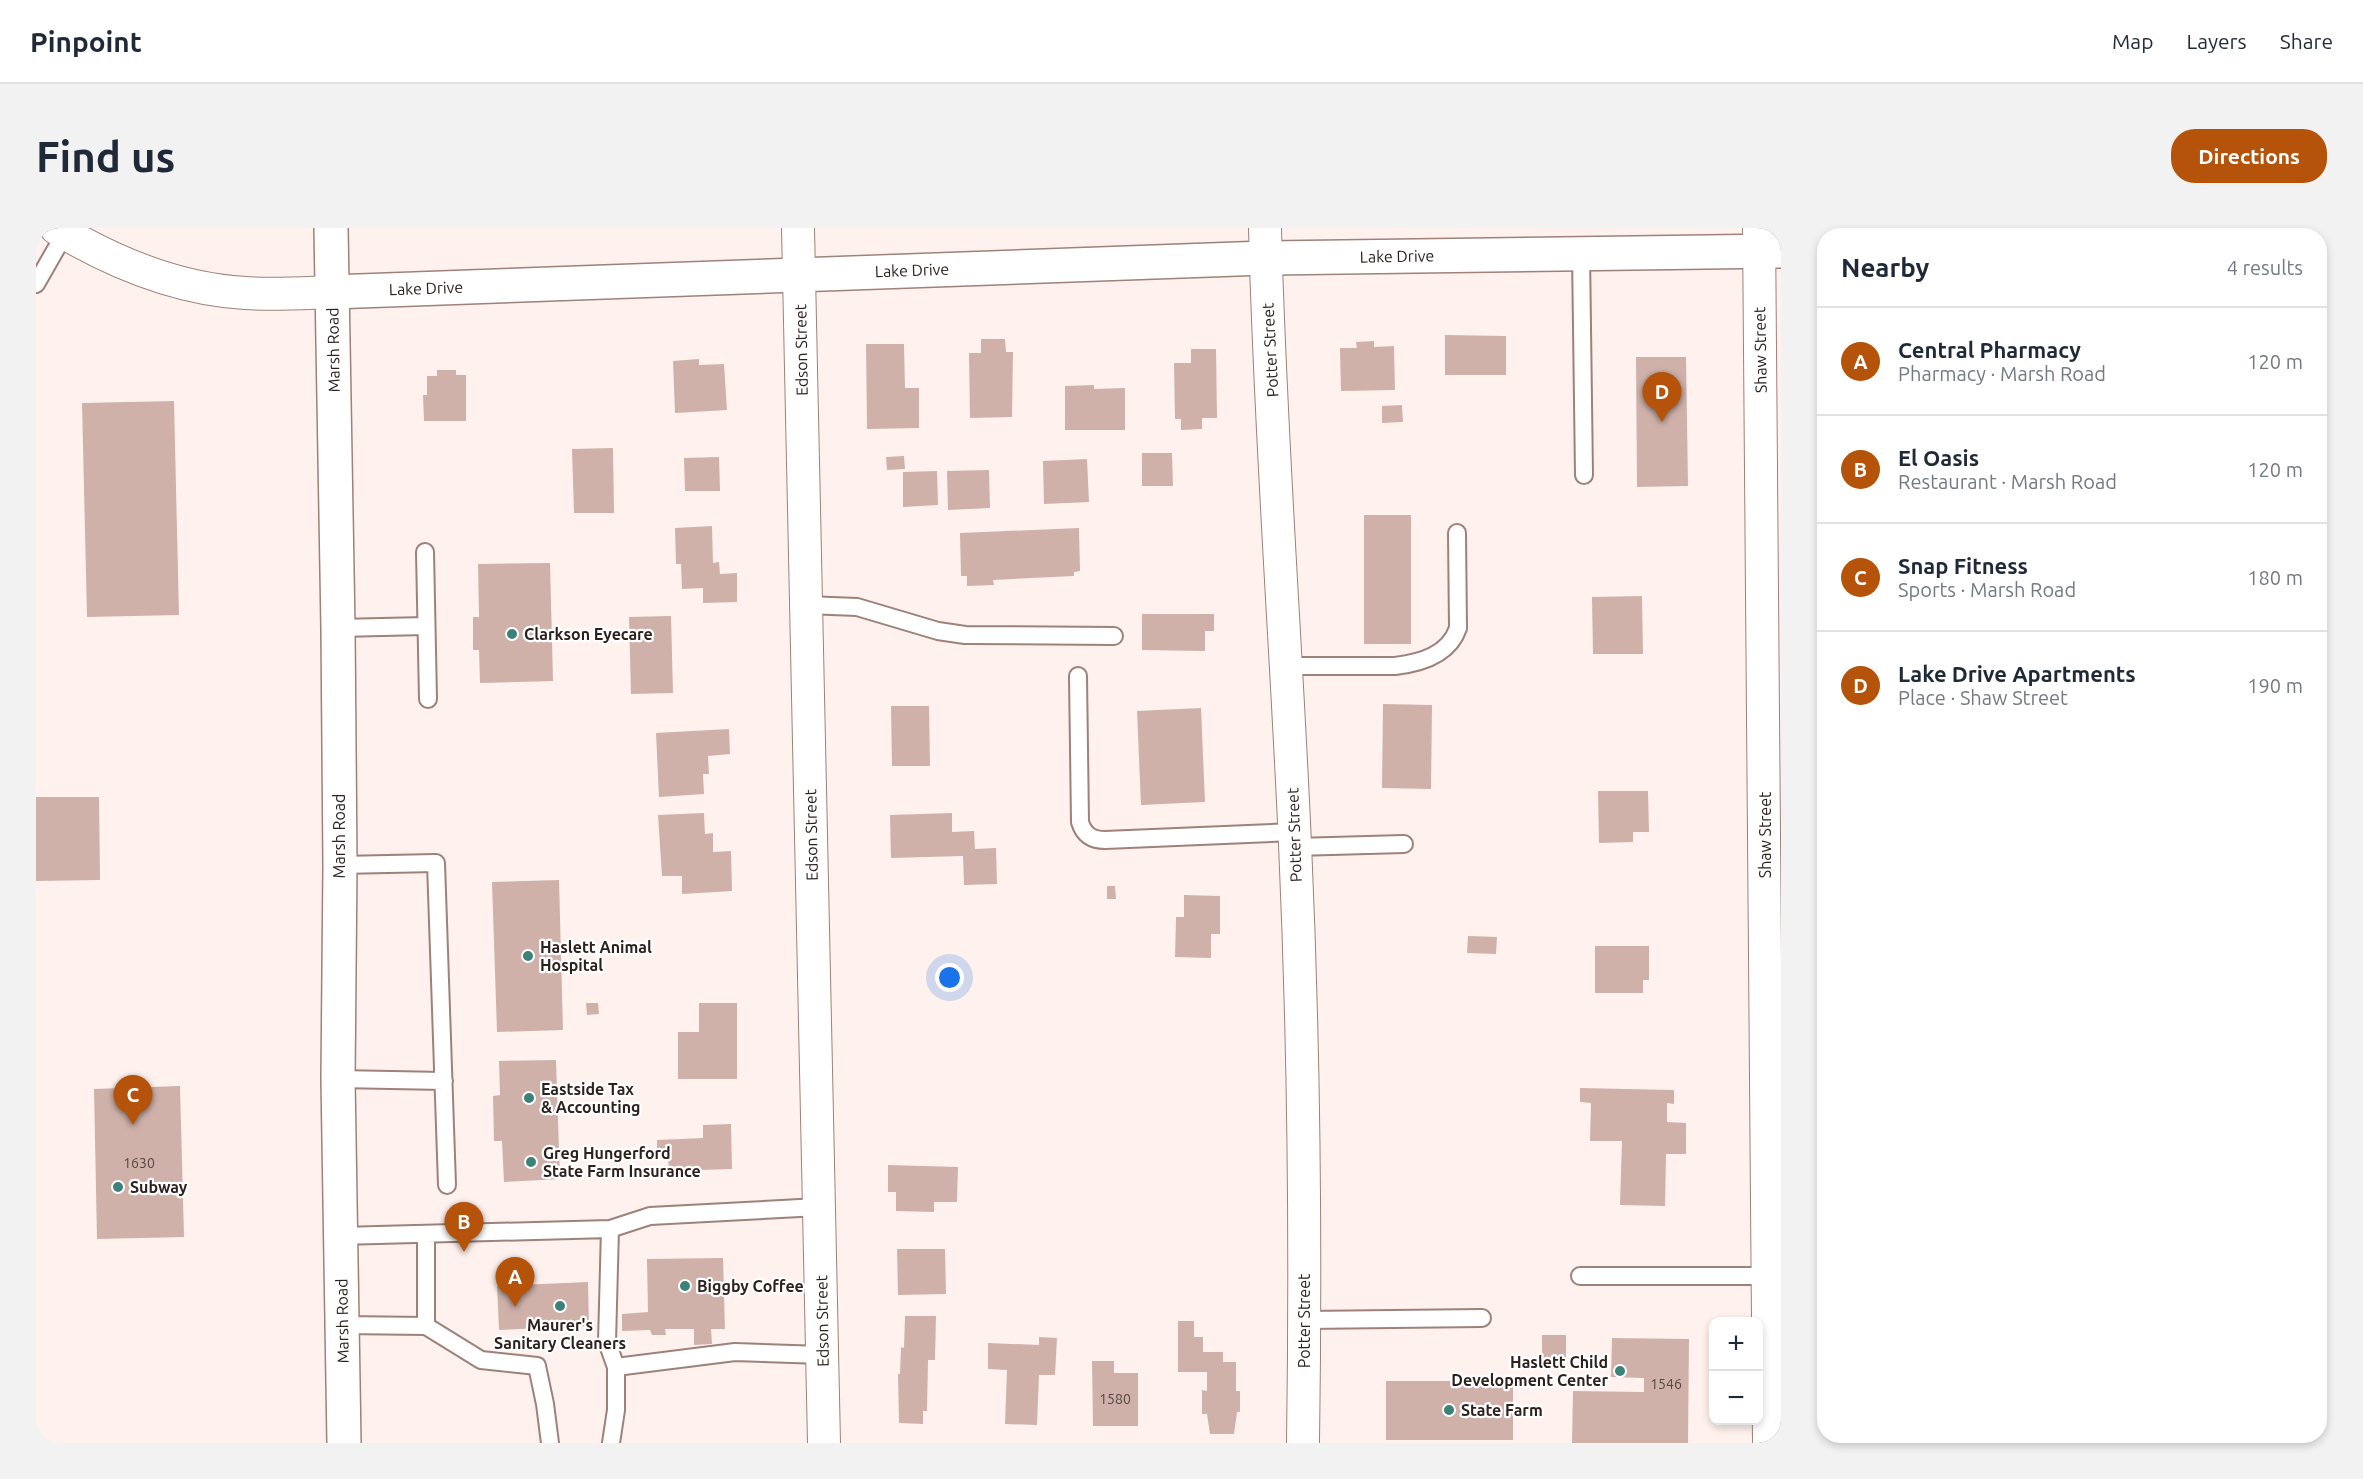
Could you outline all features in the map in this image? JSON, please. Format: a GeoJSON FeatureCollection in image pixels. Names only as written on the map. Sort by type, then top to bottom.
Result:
{"type":"FeatureCollection","features":[{"type":"Feature","properties":{"kind":"street","name":"Marsh Road"},"geometry":{"type":"LineString","coordinates":[[331,228],[338,628],[340,865],[338,1079],[344,1443]]}},
{"type":"Feature","properties":{"kind":"street","name":"Edson Street"},"geometry":{"type":"LineString","coordinates":[[798,228],[824,1443]]}},
{"type":"Feature","properties":{"kind":"street","name":"Lake Drive"},"geometry":{"type":"LineString","coordinates":[[63,230],[98,252],[133,268],[207,289],[245,293],[332,292],[799,274],[1265,243],[1581,253],[1766,243]]}},
{"type":"Feature","properties":{"kind":"street","name":"Potter Street"},"geometry":{"type":"LineString","coordinates":[[1265,243],[1295,839],[1302,1084],[1305,1320],[1303,1443]]}},
{"type":"Feature","properties":{"kind":"street","name":"Shaw Street"},"geometry":{"type":"LineString","coordinates":[[1766,243],[1773,776],[1768,1276],[1769,1443]]}},
{"type":"Feature","properties":{"kind":"lane"},"geometry":{"type":"LineString","coordinates":[[36,284],[63,230]]}},
{"type":"Feature","properties":{"kind":"lane"},"geometry":{"type":"LineString","coordinates":[[1581,253],[1584,475]]}},
{"type":"Feature","properties":{"kind":"lane"},"geometry":{"type":"LineString","coordinates":[[1286,666],[1413,664],[1429,658],[1448,646],[1458,628],[1457,533]]}},
{"type":"Feature","properties":{"kind":"lane"},"geometry":{"type":"LineString","coordinates":[[425,552],[428,699]]}},
{"type":"Feature","properties":{"kind":"lane"},"geometry":{"type":"LineString","coordinates":[[806,605],[857,607],[921,627],[965,635],[1114,636]]}},
{"type":"Feature","properties":{"kind":"lane"},"geometry":{"type":"LineString","coordinates":[[338,628],[426,626]]}},
{"type":"Feature","properties":{"kind":"lane"},"geometry":{"type":"LineString","coordinates":[[1078,676],[1080,822],[1086,834],[1098,840],[1295,839],[1404,844]]}},
{"type":"Feature","properties":{"kind":"lane"},"geometry":{"type":"LineString","coordinates":[[340,865],[436,863],[447,1185]]}},
{"type":"Feature","properties":{"kind":"lane"},"geometry":{"type":"LineString","coordinates":[[338,1079],[444,1081]]}},
{"type":"Feature","properties":{"kind":"lane"},"geometry":{"type":"LineString","coordinates":[[340,1236],[610,1229],[650,1216],[819,1207]]}},
{"type":"Feature","properties":{"kind":"lane"},"geometry":{"type":"LineString","coordinates":[[610,1229],[607,1342],[616,1367],[616,1410],[611,1443]]}},
{"type":"Feature","properties":{"kind":"lane"},"geometry":{"type":"LineString","coordinates":[[426,1234],[426,1326]]}},
{"type":"Feature","properties":{"kind":"lane"},"geometry":{"type":"LineString","coordinates":[[1580,1276],[1768,1276]]}},
{"type":"Feature","properties":{"kind":"lane"},"geometry":{"type":"LineString","coordinates":[[1305,1320],[1482,1318]]}},
{"type":"Feature","properties":{"kind":"lane"},"geometry":{"type":"LineString","coordinates":[[342,1325],[426,1326],[482,1360],[537,1366],[550,1443]]}},
{"type":"Feature","properties":{"kind":"lane"},"geometry":{"type":"LineString","coordinates":[[616,1367],[735,1352],[823,1355]]}},
{"type":"Feature","properties":{"kind":"building"},"geometry":{"type":"Polygon","coordinates":[[[1445,335],[1506,336],[1506,375],[1445,375],[1445,335]]]}},
{"type":"Feature","properties":{"kind":"building"},"geometry":{"type":"Polygon","coordinates":[[[981,339],[1005,339],[1006,352],[1013,352],[1012,417],[970,418],[969,353],[981,353],[981,339]]]}},
{"type":"Feature","properties":{"kind":"building"},"geometry":{"type":"Polygon","coordinates":[[[1374,341],[1374,347],[1394,346],[1395,390],[1341,391],[1340,348],[1357,348],[1356,342],[1374,341]]]}},
{"type":"Feature","properties":{"kind":"building"},"geometry":{"type":"Polygon","coordinates":[[[866,344],[904,344],[905,388],[919,388],[919,428],[867,429],[866,344]]]}},
{"type":"Feature","properties":{"kind":"building"},"geometry":{"type":"Polygon","coordinates":[[[1191,349],[1216,349],[1217,418],[1202,418],[1202,429],[1181,430],[1181,419],[1175,419],[1174,363],[1191,363],[1191,349]]]}},
{"type":"Feature","properties":{"kind":"building"},"geometry":{"type":"Polygon","coordinates":[[[1636,357],[1686,357],[1688,486],[1637,487],[1636,357]]]}},
{"type":"Feature","properties":{"kind":"building"},"geometry":{"type":"Polygon","coordinates":[[[699,359],[699,365],[724,364],[727,410],[675,413],[673,361],[699,359]]]}},
{"type":"Feature","properties":{"kind":"building"},"geometry":{"type":"Polygon","coordinates":[[[437,370],[456,370],[456,375],[466,375],[466,421],[424,421],[423,395],[427,395],[427,376],[437,376],[437,370]]]}},
{"type":"Feature","properties":{"kind":"building"},"geometry":{"type":"Polygon","coordinates":[[[1094,385],[1094,389],[1125,388],[1125,430],[1065,430],[1065,386],[1094,385]]]}},
{"type":"Feature","properties":{"kind":"building"},"geometry":{"type":"Polygon","coordinates":[[[174,401],[179,615],[87,617],[82,403],[174,401]]]}},
{"type":"Feature","properties":{"kind":"building"},"geometry":{"type":"Polygon","coordinates":[[[1402,405],[1403,422],[1382,423],[1382,406],[1402,405]]]}},
{"type":"Feature","properties":{"kind":"building"},"geometry":{"type":"Polygon","coordinates":[[[613,448],[614,513],[574,513],[572,449],[613,448]]]}},
{"type":"Feature","properties":{"kind":"building"},"geometry":{"type":"Polygon","coordinates":[[[1142,453],[1172,453],[1173,486],[1142,486],[1142,453]]]}},
{"type":"Feature","properties":{"kind":"building"},"geometry":{"type":"Polygon","coordinates":[[[904,456],[905,469],[887,470],[886,457],[904,456]]]}},
{"type":"Feature","properties":{"kind":"building"},"geometry":{"type":"Polygon","coordinates":[[[719,457],[720,491],[685,491],[684,458],[719,457]]]}},
{"type":"Feature","properties":{"kind":"building"},"geometry":{"type":"Polygon","coordinates":[[[1087,459],[1089,502],[1044,504],[1043,461],[1087,459]]]}},
{"type":"Feature","properties":{"kind":"building"},"geometry":{"type":"Polygon","coordinates":[[[989,470],[990,508],[948,510],[947,471],[989,470]]]}},
{"type":"Feature","properties":{"kind":"building"},"geometry":{"type":"Polygon","coordinates":[[[937,471],[938,505],[903,507],[903,472],[937,471]]]}},
{"type":"Feature","properties":{"kind":"building"},"geometry":{"type":"Polygon","coordinates":[[[1364,515],[1411,515],[1411,644],[1364,644],[1364,515]]]}},
{"type":"Feature","properties":{"kind":"building"},"geometry":{"type":"Polygon","coordinates":[[[712,526],[713,563],[719,562],[720,574],[737,573],[737,602],[703,603],[703,588],[682,589],[681,564],[676,564],[675,528],[712,526]]]}},
{"type":"Feature","properties":{"kind":"building"},"geometry":{"type":"Polygon","coordinates":[[[1079,528],[1080,571],[1074,572],[1074,576],[993,580],[994,585],[967,586],[967,576],[961,576],[960,533],[1079,528]]]}},
{"type":"Feature","properties":{"kind":"building","name":"Clarkson Eyecare"},"geometry":{"type":"Polygon","coordinates":[[[550,563],[553,681],[480,683],[479,650],[473,650],[473,617],[479,617],[478,564],[550,563]]]}},
{"type":"Feature","properties":{"kind":"building"},"geometry":{"type":"Polygon","coordinates":[[[1642,596],[1643,654],[1593,654],[1592,597],[1642,596]]]}},
{"type":"Feature","properties":{"kind":"building"},"geometry":{"type":"Polygon","coordinates":[[[1142,614],[1214,614],[1214,631],[1205,631],[1205,651],[1142,650],[1142,614]]]}},
{"type":"Feature","properties":{"kind":"building"},"geometry":{"type":"Polygon","coordinates":[[[671,616],[673,693],[631,694],[629,617],[671,616]]]}},
{"type":"Feature","properties":{"kind":"building"},"geometry":{"type":"Polygon","coordinates":[[[1383,704],[1432,705],[1431,789],[1382,788],[1383,704]]]}},
{"type":"Feature","properties":{"kind":"building"},"geometry":{"type":"Polygon","coordinates":[[[891,706],[929,706],[930,766],[892,766],[891,706]]]}},
{"type":"Feature","properties":{"kind":"building"},"geometry":{"type":"Polygon","coordinates":[[[1201,708],[1205,802],[1141,805],[1137,711],[1201,708]]]}},
{"type":"Feature","properties":{"kind":"building"},"geometry":{"type":"Polygon","coordinates":[[[729,729],[730,754],[708,756],[709,774],[703,774],[704,794],[659,797],[656,733],[729,729]]]}},
{"type":"Feature","properties":{"kind":"building"},"geometry":{"type":"Polygon","coordinates":[[[1598,791],[1648,791],[1649,832],[1633,832],[1633,842],[1599,843],[1598,791]]]}},
{"type":"Feature","properties":{"kind":"building"},"geometry":{"type":"Polygon","coordinates":[[[36,797],[99,797],[100,880],[36,881],[36,797]]]}},
{"type":"Feature","properties":{"kind":"building"},"geometry":{"type":"Polygon","coordinates":[[[704,813],[705,834],[713,833],[713,852],[731,851],[732,891],[682,894],[682,876],[662,876],[658,815],[704,813]]]}},
{"type":"Feature","properties":{"kind":"building"},"geometry":{"type":"Polygon","coordinates":[[[952,813],[952,832],[974,831],[975,849],[996,848],[997,884],[964,885],[963,856],[891,858],[890,815],[952,813]]]}},
{"type":"Feature","properties":{"kind":"building","name":"Haslett Animal Hospital"},"geometry":{"type":"Polygon","coordinates":[[[559,880],[563,1030],[497,1032],[492,882],[559,880]]]}},
{"type":"Feature","properties":{"kind":"building"},"geometry":{"type":"Polygon","coordinates":[[[1107,886],[1115,886],[1116,899],[1107,899],[1107,886]]]}},
{"type":"Feature","properties":{"kind":"building"},"geometry":{"type":"Polygon","coordinates":[[[1184,895],[1220,896],[1220,934],[1211,934],[1211,958],[1175,957],[1176,917],[1184,917],[1184,895]]]}},
{"type":"Feature","properties":{"kind":"building"},"geometry":{"type":"Polygon","coordinates":[[[1468,936],[1497,937],[1496,954],[1467,953],[1468,936]]]}},
{"type":"Feature","properties":{"kind":"building"},"geometry":{"type":"Polygon","coordinates":[[[1595,946],[1649,946],[1649,980],[1643,980],[1643,993],[1595,993],[1595,946]]]}},
{"type":"Feature","properties":{"kind":"building"},"geometry":{"type":"Polygon","coordinates":[[[586,1003],[598,1003],[599,1014],[587,1015],[586,1003]]]}},
{"type":"Feature","properties":{"kind":"building"},"geometry":{"type":"Polygon","coordinates":[[[699,1003],[737,1003],[737,1079],[678,1079],[678,1032],[699,1032],[699,1003]]]}},
{"type":"Feature","properties":{"kind":"building"},"geometry":{"type":"Polygon","coordinates":[[[556,1060],[560,1179],[504,1182],[502,1141],[494,1141],[493,1096],[500,1095],[499,1061],[556,1060]]]}},
{"type":"Feature","properties":{"kind":"building"},"geometry":{"type":"Polygon","coordinates":[[[180,1086],[184,1237],[97,1239],[94,1089],[180,1086]]]}},
{"type":"Feature","properties":{"kind":"building"},"geometry":{"type":"Polygon","coordinates":[[[1580,1088],[1674,1090],[1674,1104],[1667,1103],[1667,1122],[1686,1123],[1686,1154],[1666,1154],[1665,1206],[1620,1205],[1622,1141],[1590,1141],[1591,1103],[1580,1102],[1580,1088]]]}},
{"type":"Feature","properties":{"kind":"building"},"geometry":{"type":"Polygon","coordinates":[[[731,1124],[732,1169],[669,1171],[668,1157],[657,1157],[657,1140],[703,1138],[703,1125],[731,1124]]]}},
{"type":"Feature","properties":{"kind":"building"},"geometry":{"type":"Polygon","coordinates":[[[888,1165],[958,1167],[957,1202],[934,1202],[934,1212],[896,1211],[896,1192],[888,1192],[888,1165]]]}},
{"type":"Feature","properties":{"kind":"building"},"geometry":{"type":"Polygon","coordinates":[[[897,1249],[945,1249],[946,1294],[898,1295],[897,1249]]]}},
{"type":"Feature","properties":{"kind":"building","name":"Biggby Coffee"},"geometry":{"type":"Polygon","coordinates":[[[723,1258],[725,1329],[711,1329],[712,1344],[694,1345],[694,1329],[665,1329],[666,1335],[652,1335],[650,1330],[622,1331],[622,1314],[648,1312],[647,1259],[723,1258]]]}},
{"type":"Feature","properties":{"kind":"building"},"geometry":{"type":"Polygon","coordinates":[[[588,1282],[589,1326],[499,1330],[497,1286],[588,1282]]]}},
{"type":"Feature","properties":{"kind":"building"},"geometry":{"type":"Polygon","coordinates":[[[905,1316],[936,1316],[935,1360],[928,1360],[927,1411],[923,1411],[923,1424],[899,1423],[898,1374],[900,1374],[901,1347],[904,1348],[905,1316]]]}},
{"type":"Feature","properties":{"kind":"building"},"geometry":{"type":"Polygon","coordinates":[[[1178,1321],[1194,1321],[1194,1337],[1203,1337],[1203,1352],[1223,1352],[1223,1362],[1236,1362],[1236,1391],[1240,1391],[1240,1412],[1237,1412],[1234,1434],[1210,1434],[1207,1414],[1202,1414],[1202,1390],[1207,1391],[1207,1372],[1178,1372],[1178,1321]]]}},
{"type":"Feature","properties":{"kind":"building"},"geometry":{"type":"Polygon","coordinates":[[[1542,1335],[1566,1335],[1566,1359],[1542,1359],[1542,1335]]]}},
{"type":"Feature","properties":{"kind":"building"},"geometry":{"type":"Polygon","coordinates":[[[1039,1337],[1057,1338],[1055,1375],[1039,1375],[1037,1425],[1005,1424],[1007,1370],[988,1369],[988,1343],[1039,1345],[1039,1337]]]}},
{"type":"Feature","properties":{"kind":"building"},"geometry":{"type":"Polygon","coordinates":[[[1612,1338],[1689,1339],[1688,1443],[1572,1443],[1573,1391],[1644,1392],[1644,1378],[1611,1377],[1612,1338]]]}},
{"type":"Feature","properties":{"kind":"building"},"geometry":{"type":"Polygon","coordinates":[[[1092,1361],[1114,1361],[1114,1373],[1138,1373],[1138,1426],[1093,1426],[1092,1361]]]}},
{"type":"Feature","properties":{"kind":"building","name":"State Farm"},"geometry":{"type":"Polygon","coordinates":[[[1386,1381],[1513,1381],[1513,1440],[1386,1440],[1386,1381]]]}},
{"type":"Feature","properties":{"kind":"place","name":"Lake Drive Apartments"},"geometry":{"type":"Point","coordinates":[1662,422]}},
{"type":"Feature","properties":{"kind":"place","name":"Clarkson Eyecare"},"geometry":{"type":"Point","coordinates":[512,634]}},
{"type":"Feature","properties":{"kind":"place","name":"Haslett Animal Hospital"},"geometry":{"type":"Point","coordinates":[528,956]}},
{"type":"Feature","properties":{"kind":"place","name":"Eastside Tax & Accounting"},"geometry":{"type":"Point","coordinates":[529,1098]}},
{"type":"Feature","properties":{"kind":"place","name":"Snap Fitness"},"geometry":{"type":"Point","coordinates":[133,1125]}},
{"type":"Feature","properties":{"kind":"place","name":"Greg Hungerford State Farm Insurance"},"geometry":{"type":"Point","coordinates":[531,1162]}},
{"type":"Feature","properties":{"kind":"place","name":"Subway"},"geometry":{"type":"Point","coordinates":[118,1187]}},
{"type":"Feature","properties":{"kind":"place","name":"El Oasis"},"geometry":{"type":"Point","coordinates":[464,1252]}},
{"type":"Feature","properties":{"kind":"place","name":"Biggby Coffee"},"geometry":{"type":"Point","coordinates":[685,1286]}},
{"type":"Feature","properties":{"kind":"place","name":"Maurer's Sanitary Cleaners"},"geometry":{"type":"Point","coordinates":[560,1306]}},
{"type":"Feature","properties":{"kind":"place","name":"Central Pharmacy"},"geometry":{"type":"Point","coordinates":[515,1307]}},
{"type":"Feature","properties":{"kind":"place","name":"Haslett Child Development Center"},"geometry":{"type":"Point","coordinates":[1620,1371]}},
{"type":"Feature","properties":{"kind":"place","name":"State Farm"},"geometry":{"type":"Point","coordinates":[1449,1410]}}]}
